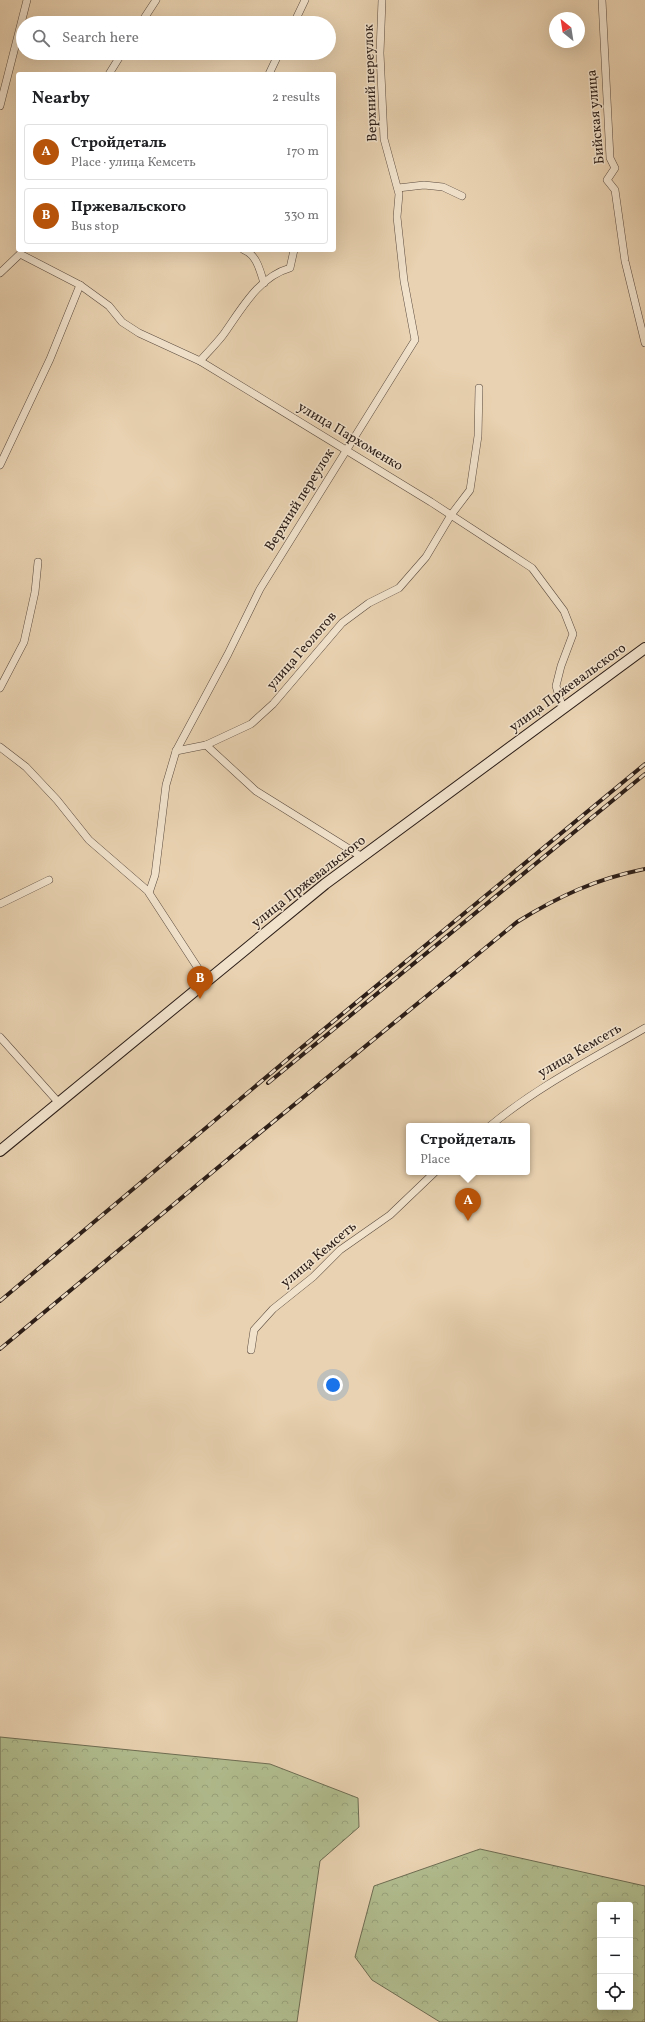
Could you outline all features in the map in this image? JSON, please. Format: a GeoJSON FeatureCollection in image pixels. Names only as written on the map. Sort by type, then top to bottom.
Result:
{"type":"FeatureCollection","features":[{"type":"Feature","properties":{"kind":"street"},"geometry":{"type":"LineString","coordinates":[[23,16],[27,0]]}},
{"type":"Feature","properties":{"kind":"street"},"geometry":{"type":"LineString","coordinates":[[146,16],[156,0]]}},
{"type":"Feature","properties":{"kind":"street"},"geometry":{"type":"LineString","coordinates":[[297,16],[305,0]]}},
{"type":"Feature","properties":{"kind":"street","name":"Верхний переулок"},"geometry":{"type":"LineString","coordinates":[[176,750],[228,654],[260,589],[415,340],[404,281],[397,216],[399,194],[384,139],[380,53],[382,0]]}},
{"type":"Feature","properties":{"kind":"street","name":"Бийская улица"},"geometry":{"type":"LineString","coordinates":[[602,0],[610,158],[615,168],[607,180],[615,190],[625,261],[645,343]]}},
{"type":"Feature","properties":{"kind":"street"},"geometry":{"type":"LineString","coordinates":[[0,106],[16,43]]}},
{"type":"Feature","properties":{"kind":"street"},"geometry":{"type":"LineString","coordinates":[[110,72],[118,60]]}},
{"type":"Feature","properties":{"kind":"street"},"geometry":{"type":"LineString","coordinates":[[270,72],[276,60]]}},
{"type":"Feature","properties":{"kind":"street"},"geometry":{"type":"LineString","coordinates":[[398,188],[424,186],[443,187],[462,196]]}},
{"type":"Feature","properties":{"kind":"street"},"geometry":{"type":"LineString","coordinates":[[249,252],[257,263],[264,283]]}},
{"type":"Feature","properties":{"kind":"street"},"geometry":{"type":"LineString","coordinates":[[200,361],[222,336],[248,299],[264,283],[290,268],[294,252]]}},
{"type":"Feature","properties":{"kind":"street"},"geometry":{"type":"LineString","coordinates":[[0,273],[18,253]]}},
{"type":"Feature","properties":{"kind":"street","name":"улица Пархоменко"},"geometry":{"type":"LineString","coordinates":[[18,253],[80,285],[109,306],[122,322],[139,333],[200,361],[347,450],[532,568],[564,611],[573,634],[561,666],[556,686],[563,709]]}},
{"type":"Feature","properties":{"kind":"street"},"geometry":{"type":"LineString","coordinates":[[0,465],[50,359],[80,285]]}},
{"type":"Feature","properties":{"kind":"street","name":"улица Геологов"},"geometry":{"type":"LineString","coordinates":[[176,750],[206,745],[251,724],[273,704],[342,623],[369,603],[399,588],[426,557],[451,515],[470,490],[478,436],[479,388]]}},
{"type":"Feature","properties":{"kind":"street"},"geometry":{"type":"LineString","coordinates":[[0,688],[24,642],[36,592],[38,562]]}},
{"type":"Feature","properties":{"kind":"street","name":"улица Пржевальского"},"geometry":{"type":"LineString","coordinates":[[0,1151],[325,884],[645,648]]}},
{"type":"Feature","properties":{"kind":"street"},"geometry":{"type":"LineString","coordinates":[[206,745],[256,791],[325,836],[362,857]]}},
{"type":"Feature","properties":{"kind":"street"},"geometry":{"type":"LineString","coordinates":[[0,746],[26,767],[57,800],[89,840],[149,892],[207,982]]}},
{"type":"Feature","properties":{"kind":"street"},"geometry":{"type":"LineString","coordinates":[[149,892],[155,875],[166,785],[176,750]]}},
{"type":"Feature","properties":{"kind":"street"},"geometry":{"type":"LineString","coordinates":[[0,904],[49,880]]}},
{"type":"Feature","properties":{"kind":"street","name":"улица Кемсеть"},"geometry":{"type":"LineString","coordinates":[[494,1123],[517,1104],[645,1028]]}},
{"type":"Feature","properties":{"kind":"street"},"geometry":{"type":"LineString","coordinates":[[0,1037],[59,1103]]}},
{"type":"Feature","properties":{"kind":"street","name":"улица Кемсеть"},"geometry":{"type":"LineString","coordinates":[[252,1350],[254,1330],[273,1309],[313,1277],[340,1250],[390,1215],[431,1175]]}},
{"type":"Feature","properties":{"kind":"green space"},"geometry":{"type":"Polygon","coordinates":[[[0,1737],[270,1764],[358,1798],[359,1827],[320,1861],[297,2022],[0,2022],[0,1737]]]}},
{"type":"Feature","properties":{"kind":"green space"},"geometry":{"type":"Polygon","coordinates":[[[480,1849],[645,1886],[645,2022],[440,2022],[372,1980],[355,1957],[374,1886],[480,1849]]]}},
{"type":"Feature","properties":{"kind":"railway"},"geometry":{"type":"LineString","coordinates":[[0,1301],[289,1058],[645,764]]}},
{"type":"Feature","properties":{"kind":"railway"},"geometry":{"type":"LineString","coordinates":[[268,1083],[645,774]]}},
{"type":"Feature","properties":{"kind":"railway"},"geometry":{"type":"LineString","coordinates":[[0,1349],[251,1140],[517,922],[563,896],[594,883],[645,869]]}},
{"type":"Feature","properties":{"kind":"place","name":"Пржевальского"},"geometry":{"type":"Point","coordinates":[200,999]}},
{"type":"Feature","properties":{"kind":"place","name":"Стройдеталь"},"geometry":{"type":"Point","coordinates":[468,1221]}}]}
